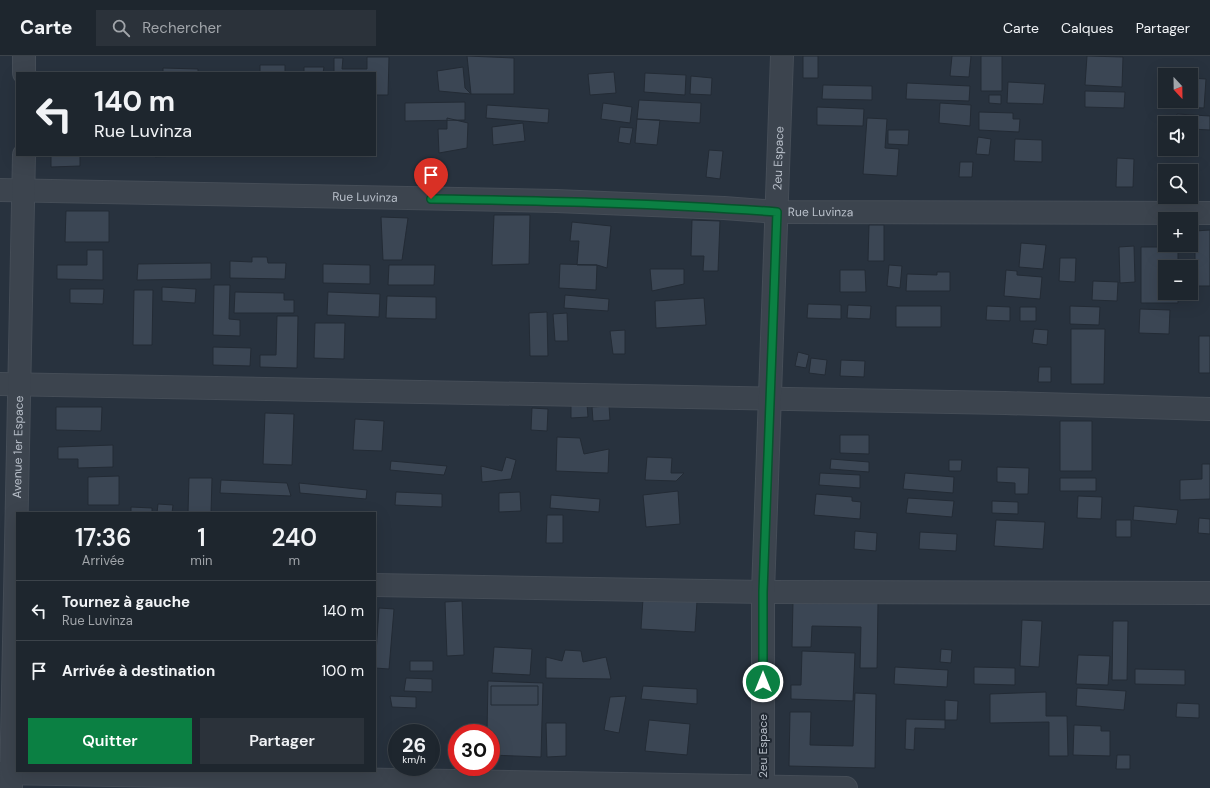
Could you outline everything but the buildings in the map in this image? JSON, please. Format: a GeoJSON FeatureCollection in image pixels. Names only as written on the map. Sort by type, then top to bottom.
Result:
{"type":"FeatureCollection","features":[{"type":"Feature","properties":{"kind":"street"},"geometry":{"type":"LineString","coordinates":[[24,56],[24,72]]}},
{"type":"Feature","properties":{"kind":"street","name":"2eu Espace"},"geometry":{"type":"LineString","coordinates":[[763,787],[763,592],[782,56]]}},
{"type":"Feature","properties":{"kind":"street","name":"Avenue 1er Espace"},"geometry":{"type":"LineString","coordinates":[[7,778],[11,578],[10,384],[24,191],[24,156]]}},
{"type":"Feature","properties":{"kind":"street","name":"Rue Luvinza"},"geometry":{"type":"LineString","coordinates":[[0,190],[556,201],[724,208],[777,212],[1210,213]]}},
{"type":"Feature","properties":{"kind":"street"},"geometry":{"type":"LineString","coordinates":[[10,384],[1005,403],[1210,409]]}},
{"type":"Feature","properties":{"kind":"street"},"geometry":{"type":"LineString","coordinates":[[376,585],[763,592],[1210,594]]}},
{"type":"Feature","properties":{"kind":"street"},"geometry":{"type":"LineString","coordinates":[[7,778],[846,788]]}},
{"type":"Feature","properties":{"kind":"route"},"geometry":{"type":"LineString","coordinates":[[431,199],[556,201],[724,208],[777,212],[763,592],[763,682]]}}]}
